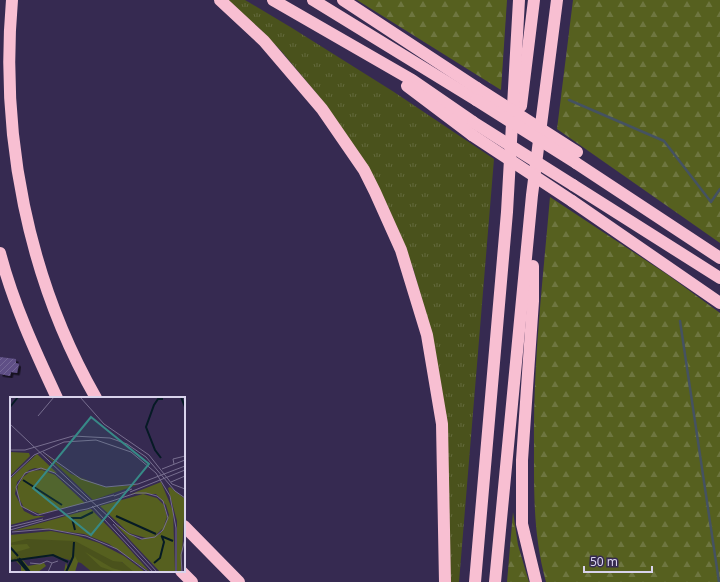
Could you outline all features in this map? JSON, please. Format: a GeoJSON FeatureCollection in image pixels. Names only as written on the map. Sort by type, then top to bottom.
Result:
{"type":"FeatureCollection","features":[{"type":"Feature","properties":{"kind":"highway"},"geometry":{"type":"LineString","coordinates":[[12,0],[8,39],[10,98],[16,166],[26,216],[43,278],[60,324],[81,372],[95,397]]}},
{"type":"Feature","properties":{"kind":"highway"},"geometry":{"type":"LineString","coordinates":[[220,0],[264,41],[322,109],[364,170],[401,250],[427,335],[442,424],[445,582]]}},
{"type":"Feature","properties":{"kind":"highway"},"geometry":{"type":"LineString","coordinates":[[273,0],[412,80],[473,122],[720,278]]}},
{"type":"Feature","properties":{"kind":"highway"},"geometry":{"type":"LineString","coordinates":[[313,0],[476,94]]}},
{"type":"Feature","properties":{"kind":"highway"},"geometry":{"type":"LineString","coordinates":[[343,0],[476,94],[576,158],[644,207],[720,258]]}},
{"type":"Feature","properties":{"kind":"highway"},"geometry":{"type":"LineString","coordinates":[[475,582],[507,212],[520,0]]}},
{"type":"Feature","properties":{"kind":"highway"},"geometry":{"type":"LineString","coordinates":[[507,212],[534,0]]}},
{"type":"Feature","properties":{"kind":"highway"},"geometry":{"type":"LineString","coordinates":[[495,582],[532,195],[557,0]]}},
{"type":"Feature","properties":{"kind":"highway"},"geometry":{"type":"LineString","coordinates":[[363,53],[472,135],[572,201],[720,303]]}},
{"type":"Feature","properties":{"kind":"highway"},"geometry":{"type":"LineString","coordinates":[[532,195],[533,301],[522,460],[522,524],[536,582]]}},
{"type":"Feature","properties":{"kind":"highway"},"geometry":{"type":"LineString","coordinates":[[0,253],[17,306],[57,397]]}},
{"type":"Feature","properties":{"kind":"highway"},"geometry":{"type":"LineString","coordinates":[[185,527],[239,582]]}},
{"type":"Feature","properties":{"kind":"highway"},"geometry":{"type":"LineString","coordinates":[[182,572],[192,582]]}},
{"type":"Feature","properties":{"kind":"green space"},"geometry":{"type":"Polygon","coordinates":[[[227,0],[245,0],[394,92],[494,159],[459,582],[449,582],[430,329],[413,268],[322,100],[282,52],[260,29],[227,0]]]}},
{"type":"Feature","properties":{"kind":"green space"},"geometry":{"type":"Polygon","coordinates":[[[357,0],[507,0],[501,90],[357,0]]]}},
{"type":"Feature","properties":{"kind":"green space"},"geometry":{"type":"Polygon","coordinates":[[[573,0],[720,0],[720,243],[557,129],[573,0]]]}},
{"type":"Feature","properties":{"kind":"green space"},"geometry":{"type":"Polygon","coordinates":[[[550,197],[668,275],[720,313],[720,582],[546,582],[536,530],[534,413],[539,320],[550,197]]]}},
{"type":"Feature","properties":{"kind":"green space"},"geometry":{"type":"Polygon","coordinates":[[[513,512],[518,545],[529,582],[507,582],[513,512]]]}},
{"type":"Feature","properties":{"kind":"building"},"geometry":{"type":"Polygon","coordinates":[[[0,357],[16,359],[16,363],[19,364],[17,373],[11,372],[10,376],[0,374],[0,357]]]}},
{"type":"Feature","properties":{"kind":"waterway"},"geometry":{"type":"LineString","coordinates":[[569,100],[664,141],[711,202],[720,189]]}},
{"type":"Feature","properties":{"kind":"waterway"},"geometry":{"type":"LineString","coordinates":[[680,321],[719,582]]}}]}
